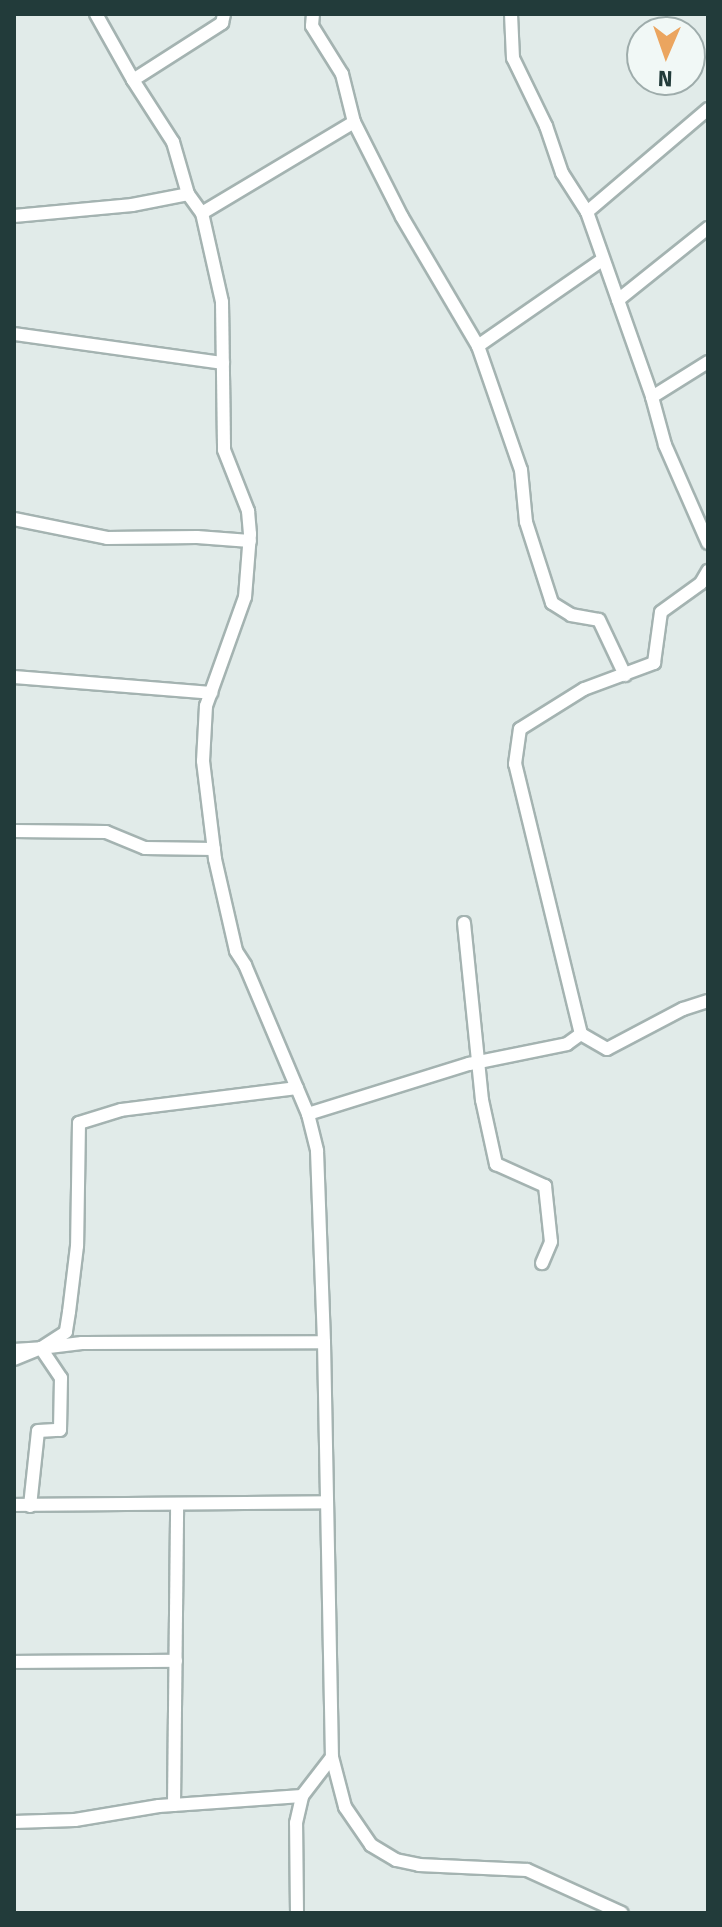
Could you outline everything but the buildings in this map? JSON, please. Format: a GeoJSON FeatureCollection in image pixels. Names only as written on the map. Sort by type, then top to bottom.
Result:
{"type":"FeatureCollection","features":[{"type":"Feature","properties":{"kind":"street"},"geometry":{"type":"LineString","coordinates":[[96,14],[173,142],[188,194],[202,213],[222,302],[224,450],[248,511],[250,541],[245,597],[206,706],[203,761],[214,849],[236,951],[245,965],[308,1114],[317,1151],[332,1757],[345,1807],[371,1845],[396,1860],[419,1865],[527,1870],[622,1913]]}},
{"type":"Feature","properties":{"kind":"street"},"geometry":{"type":"LineString","coordinates":[[133,80],[222,23],[224,14]]}},
{"type":"Feature","properties":{"kind":"street"},"geometry":{"type":"LineString","coordinates":[[313,14],[312,26],[342,74],[354,122],[402,217],[478,346],[521,470],[526,522],[552,603],[571,615],[599,620],[625,675]]}},
{"type":"Feature","properties":{"kind":"street"},"geometry":{"type":"LineString","coordinates":[[511,14],[513,58],[546,126],[562,173],[587,212],[652,397],[665,445],[708,543]]}},
{"type":"Feature","properties":{"kind":"street"},"geometry":{"type":"LineString","coordinates":[[587,212],[708,109]]}},
{"type":"Feature","properties":{"kind":"street"},"geometry":{"type":"LineString","coordinates":[[202,213],[354,122]]}},
{"type":"Feature","properties":{"kind":"street"},"geometry":{"type":"LineString","coordinates":[[14,216],[132,205],[188,194]]}},
{"type":"Feature","properties":{"kind":"street"},"geometry":{"type":"LineString","coordinates":[[618,300],[708,228]]}},
{"type":"Feature","properties":{"kind":"street"},"geometry":{"type":"LineString","coordinates":[[478,346],[602,260]]}},
{"type":"Feature","properties":{"kind":"street"},"geometry":{"type":"LineString","coordinates":[[14,334],[223,363]]}},
{"type":"Feature","properties":{"kind":"street"},"geometry":{"type":"LineString","coordinates":[[652,397],[708,362]]}},
{"type":"Feature","properties":{"kind":"street"},"geometry":{"type":"LineString","coordinates":[[14,519],[107,538],[197,537],[250,541]]}},
{"type":"Feature","properties":{"kind":"street"},"geometry":{"type":"LineString","coordinates":[[708,571],[701,583],[661,612],[654,663],[584,689],[520,729],[515,764],[581,1034],[607,1049],[683,1009],[708,1001]]}},
{"type":"Feature","properties":{"kind":"street"},"geometry":{"type":"LineString","coordinates":[[14,677],[211,693]]}},
{"type":"Feature","properties":{"kind":"street"},"geometry":{"type":"LineString","coordinates":[[14,831],[106,832],[145,848],[214,849]]}},
{"type":"Feature","properties":{"kind":"street"},"geometry":{"type":"LineString","coordinates":[[464,923],[481,1061],[482,1100],[496,1164],[545,1186],[551,1242],[542,1263]]}},
{"type":"Feature","properties":{"kind":"street"},"geometry":{"type":"LineString","coordinates":[[308,1114],[481,1061],[567,1044],[581,1034]]}},
{"type":"Feature","properties":{"kind":"street"},"geometry":{"type":"LineString","coordinates":[[14,1359],[41,1348],[66,1332],[77,1246],[79,1123],[121,1110],[297,1088]]}},
{"type":"Feature","properties":{"kind":"street"},"geometry":{"type":"LineString","coordinates":[[14,1350],[82,1343],[324,1342]]}},
{"type":"Feature","properties":{"kind":"street"},"geometry":{"type":"LineString","coordinates":[[30,1506],[38,1431],[60,1430],[61,1378],[41,1348]]}},
{"type":"Feature","properties":{"kind":"street"},"geometry":{"type":"LineString","coordinates":[[14,1505],[327,1502]]}},
{"type":"Feature","properties":{"kind":"street"},"geometry":{"type":"LineString","coordinates":[[174,1805],[177,1504]]}},
{"type":"Feature","properties":{"kind":"street"},"geometry":{"type":"LineString","coordinates":[[14,1662],[176,1661]]}},
{"type":"Feature","properties":{"kind":"street"},"geometry":{"type":"LineString","coordinates":[[297,1913],[296,1823],[302,1796],[332,1757]]}},
{"type":"Feature","properties":{"kind":"street"},"geometry":{"type":"LineString","coordinates":[[14,1822],[75,1820],[174,1805],[302,1796]]}}]}
